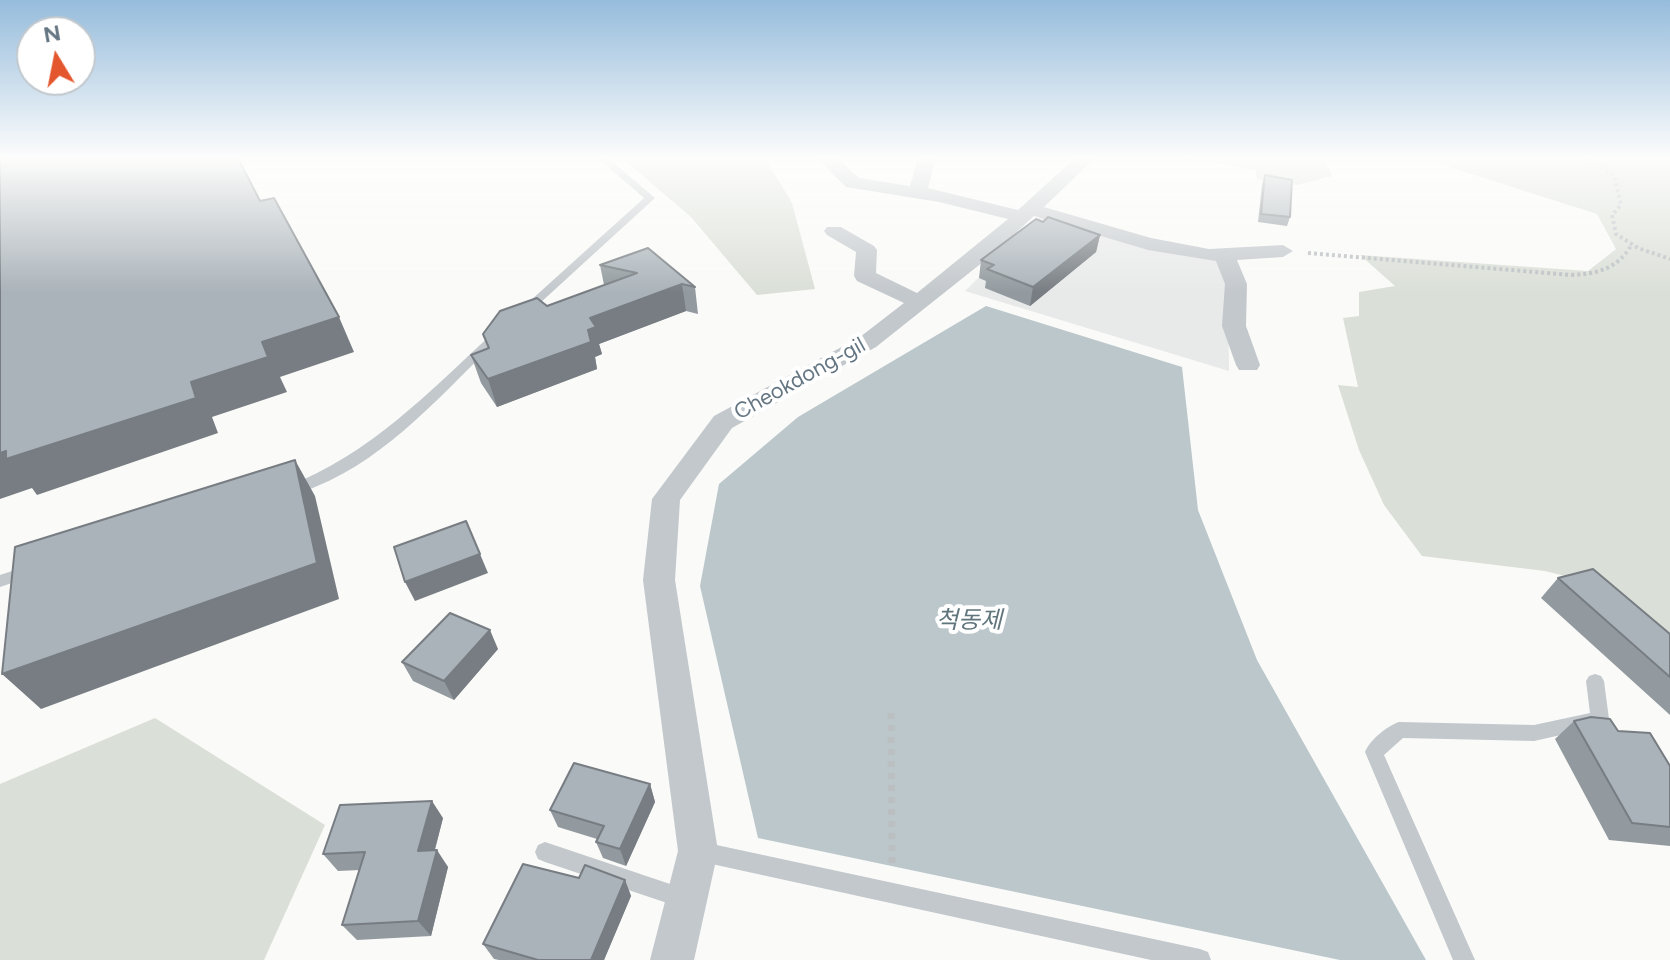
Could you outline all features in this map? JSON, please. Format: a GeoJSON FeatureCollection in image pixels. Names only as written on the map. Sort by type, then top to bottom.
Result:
{"type":"FeatureCollection","features":[{"type":"Feature","properties":{"kind":"street"},"geometry":{"type":"LineString","coordinates":[[971,203],[1209,255],[1283,251]]}},
{"type":"Feature","properties":{"kind":"street","name":"Cheokdong-gil"},"geometry":{"type":"LineString","coordinates":[[672,960],[698,851],[659,580],[666,499],[723,422],[868,342],[986,250],[1038,203]]}},
{"type":"Feature","properties":{"kind":"street"},"geometry":{"type":"LineString","coordinates":[[834,231],[867,250],[865,276],[919,302]]}},
{"type":"Feature","properties":{"kind":"street"},"geometry":{"type":"LineString","coordinates":[[1224,254],[1236,284],[1234,326],[1248,365]]}},
{"type":"Feature","properties":{"kind":"lane"},"geometry":{"type":"LineString","coordinates":[[273,496],[319,482],[371,449],[645,203]]}},
{"type":"Feature","properties":{"kind":"lane"},"geometry":{"type":"LineString","coordinates":[[0,581],[46,566]]}},
{"type":"Feature","properties":{"kind":"lane"},"geometry":{"type":"LineString","coordinates":[[1464,960],[1374,752],[1399,730],[1534,733],[1600,719],[1595,681]]}},
{"type":"Feature","properties":{"kind":"lane"},"geometry":{"type":"LineString","coordinates":[[698,851],[1200,960]]}},
{"type":"Feature","properties":{"kind":"lane"},"geometry":{"type":"LineString","coordinates":[[545,852],[686,899]]}},
{"type":"Feature","properties":{"kind":"path"},"geometry":{"type":"LineString","coordinates":[[1620,203],[1612,215],[1616,234],[1670,259]]}},
{"type":"Feature","properties":{"kind":"path"},"geometry":{"type":"LineString","coordinates":[[1283,251],[1570,275],[1599,274],[1625,259],[1632,244]]}},
{"type":"Feature","properties":{"kind":"path"},"geometry":{"type":"LineString","coordinates":[[891,713],[892,893]]}},
{"type":"Feature","properties":{"kind":"shaded area"},"geometry":{"type":"Polygon","coordinates":[[[674,203],[792,203],[815,289],[757,295],[691,217],[674,203]]]}},
{"type":"Feature","properties":{"kind":"shaded area"},"geometry":{"type":"Polygon","coordinates":[[[1562,203],[1670,203],[1670,654],[1585,581],[1545,571],[1422,556],[1384,505],[1359,450],[1338,385],[1358,387],[1343,318],[1359,316],[1359,292],[1395,286],[1360,255],[1588,271],[1616,249],[1597,214],[1562,203]]]}},
{"type":"Feature","properties":{"kind":"shaded area"},"geometry":{"type":"Polygon","coordinates":[[[1041,216],[1218,260],[1228,283],[1229,371],[965,291],[1041,216]]]}},
{"type":"Feature","properties":{"kind":"shaded area"},"geometry":{"type":"Polygon","coordinates":[[[155,718],[325,825],[264,960],[0,960],[0,784],[155,718]]]}},
{"type":"Feature","properties":{"kind":"water","name":"척동제"},"geometry":{"type":"Polygon","coordinates":[[[986,306],[1182,367],[1198,510],[1257,660],[1426,960],[1340,960],[758,838],[700,586],[719,484],[798,417],[986,306]]]}},
{"type":"Feature","properties":{"kind":"building"},"geometry":{"type":"Polygon","coordinates":[[[0,203],[277,203],[339,317],[262,342],[268,357],[191,382],[196,398],[6,459],[6,451],[0,453],[0,203]]]}},
{"type":"Feature","properties":{"kind":"building"},"geometry":{"type":"Polygon","coordinates":[[[1262,203],[1291,203],[1290,217],[1261,214],[1262,203]]]}},
{"type":"Feature","properties":{"kind":"building"},"geometry":{"type":"Polygon","coordinates":[[[1048,217],[1100,235],[1033,287],[987,269],[994,265],[981,260],[1036,219],[1043,222],[1048,217]]]}},
{"type":"Feature","properties":{"kind":"building"},"geometry":{"type":"Polygon","coordinates":[[[648,248],[695,287],[682,284],[590,318],[596,327],[588,330],[591,342],[488,379],[471,355],[489,348],[483,334],[500,311],[537,298],[547,306],[637,273],[600,265],[648,248]]]}},
{"type":"Feature","properties":{"kind":"building"},"geometry":{"type":"Polygon","coordinates":[[[295,460],[317,563],[2,674],[15,547],[295,460]]]}},
{"type":"Feature","properties":{"kind":"building"},"geometry":{"type":"Polygon","coordinates":[[[466,521],[480,554],[405,582],[394,547],[466,521]]]}},
{"type":"Feature","properties":{"kind":"building"},"geometry":{"type":"Polygon","coordinates":[[[1593,569],[1670,634],[1670,677],[1558,578],[1593,569]]]}},
{"type":"Feature","properties":{"kind":"building"},"geometry":{"type":"Polygon","coordinates":[[[450,613],[490,630],[444,681],[402,662],[450,613]]]}},
{"type":"Feature","properties":{"kind":"building"},"geometry":{"type":"Polygon","coordinates":[[[1591,717],[1610,719],[1618,731],[1650,733],[1670,766],[1670,827],[1632,823],[1574,721],[1591,717]]]}},
{"type":"Feature","properties":{"kind":"building"},"geometry":{"type":"Polygon","coordinates":[[[574,763],[650,784],[620,849],[596,842],[604,826],[550,810],[574,763]]]}},
{"type":"Feature","properties":{"kind":"building"},"geometry":{"type":"Polygon","coordinates":[[[432,801],[418,851],[437,850],[418,921],[342,925],[365,852],[323,854],[340,805],[432,801]]]}},
{"type":"Feature","properties":{"kind":"building"},"geometry":{"type":"Polygon","coordinates":[[[523,864],[579,878],[585,865],[625,880],[591,960],[538,960],[483,944],[523,864]]]}}]}
